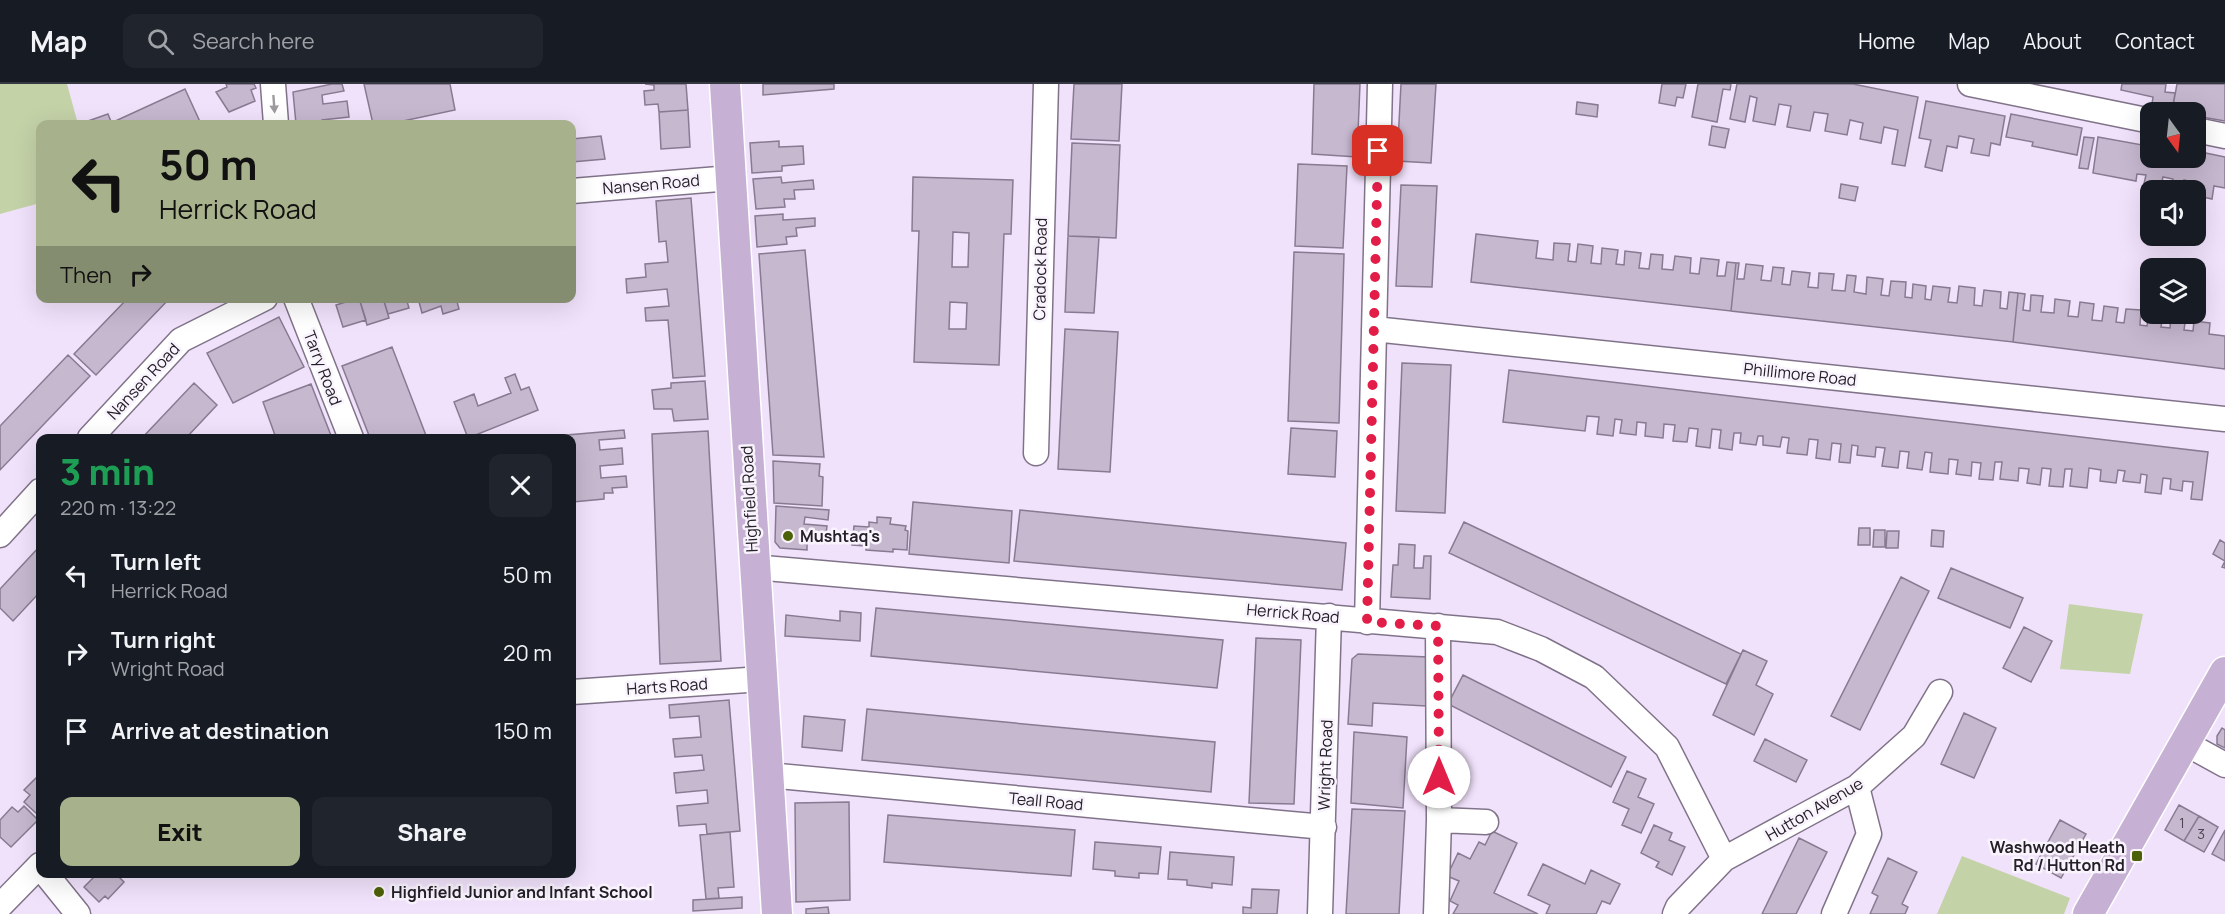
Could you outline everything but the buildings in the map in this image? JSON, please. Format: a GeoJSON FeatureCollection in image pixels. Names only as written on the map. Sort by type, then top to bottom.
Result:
{"type":"FeatureCollection","features":[{"type":"Feature","properties":{"kind":"main road","name":"Highfield Road"},"geometry":{"type":"LineString","coordinates":[[725,84],[753,567],[777,914]]}},
{"type":"Feature","properties":{"kind":"main road"},"geometry":{"type":"LineString","coordinates":[[2088,914],[2225,672]]}},
{"type":"Feature","properties":{"kind":"street"},"geometry":{"type":"LineString","coordinates":[[273,84],[276,120]]}},
{"type":"Feature","properties":{"kind":"street","name":"Cradock Road"},"geometry":{"type":"LineString","coordinates":[[1036,453],[1046,84]]}},
{"type":"Feature","properties":{"kind":"street"},"geometry":{"type":"LineString","coordinates":[[1367,622],[1380,84]]}},
{"type":"Feature","properties":{"kind":"street"},"geometry":{"type":"LineString","coordinates":[[1970,84],[2140,119]]}},
{"type":"Feature","properties":{"kind":"street"},"geometry":{"type":"LineString","coordinates":[[2206,132],[2225,135]]}},
{"type":"Feature","properties":{"kind":"street","name":"Nansen Road"},"geometry":{"type":"LineString","coordinates":[[576,191],[731,178]]}},
{"type":"Feature","properties":{"kind":"street","name":"Nansen Road"},"geometry":{"type":"LineString","coordinates":[[94,434],[182,340],[255,303]]}},
{"type":"Feature","properties":{"kind":"street","name":"Tarry Road"},"geometry":{"type":"LineString","coordinates":[[298,303],[349,434]]}},
{"type":"Feature","properties":{"kind":"street","name":"Phillimore Road"},"geometry":{"type":"LineString","coordinates":[[1374,329],[2225,419]]}},
{"type":"Feature","properties":{"kind":"street"},"geometry":{"type":"LineString","coordinates":[[0,535],[36,495]]}},
{"type":"Feature","properties":{"kind":"street","name":"Herrick Road"},"geometry":{"type":"LineString","coordinates":[[753,567],[1497,632],[1541,649],[1594,677],[1667,747],[1724,859]]}},
{"type":"Feature","properties":{"kind":"street","name":"Wright Road"},"geometry":{"type":"LineString","coordinates":[[1320,914],[1329,616]]}},
{"type":"Feature","properties":{"kind":"street"},"geometry":{"type":"LineString","coordinates":[[1436,914],[1439,820],[1438,626]]}},
{"type":"Feature","properties":{"kind":"street","name":"Harts Road"},"geometry":{"type":"LineString","coordinates":[[576,692],[762,679]]}},
{"type":"Feature","properties":{"kind":"street","name":"Hutton Avenue"},"geometry":{"type":"LineString","coordinates":[[1724,859],[1857,788],[1914,736],[1940,692]]}},
{"type":"Feature","properties":{"kind":"street"},"geometry":{"type":"LineString","coordinates":[[2185,743],[2225,765]]}},
{"type":"Feature","properties":{"kind":"street","name":"Teall Road"},"geometry":{"type":"LineString","coordinates":[[768,775],[1324,827]]}},
{"type":"Feature","properties":{"kind":"street"},"geometry":{"type":"LineString","coordinates":[[1834,914],[1869,834],[1857,788]]}},
{"type":"Feature","properties":{"kind":"street"},"geometry":{"type":"LineString","coordinates":[[1439,820],[1486,822]]}},
{"type":"Feature","properties":{"kind":"street"},"geometry":{"type":"LineString","coordinates":[[1675,914],[1678,907],[1724,859]]}},
{"type":"Feature","properties":{"kind":"street"},"geometry":{"type":"LineString","coordinates":[[0,906],[36,873]]}},
{"type":"Feature","properties":{"kind":"street"},"geometry":{"type":"LineString","coordinates":[[49,878],[78,914]]}},
{"type":"Feature","properties":{"kind":"green space"},"geometry":{"type":"Polygon","coordinates":[[[0,84],[67,84],[77,120],[36,120],[36,204],[0,214],[0,84]]]}},
{"type":"Feature","properties":{"kind":"green space"},"geometry":{"type":"Polygon","coordinates":[[[2069,604],[2143,614],[2130,674],[2060,669],[2069,604]]]}},
{"type":"Feature","properties":{"kind":"green space"},"geometry":{"type":"Polygon","coordinates":[[[1962,856],[2070,898],[2064,914],[1937,914],[1962,856]]]}},
{"type":"Feature","properties":{"kind":"place","name":"Mushtaq's"},"geometry":{"type":"Point","coordinates":[788,536]}},
{"type":"Feature","properties":{"kind":"place","name":"Washwood Heath Rd / Hutton Rd"},"geometry":{"type":"Point","coordinates":[2137,856]}},
{"type":"Feature","properties":{"kind":"place","name":"Highfield Junior and Infant School"},"geometry":{"type":"Point","coordinates":[379,892]}},
{"type":"Feature","properties":{"kind":"route"},"geometry":{"type":"LineString","coordinates":[[1378,151],[1367,622],[1438,626],[1439,777]]}}]}
